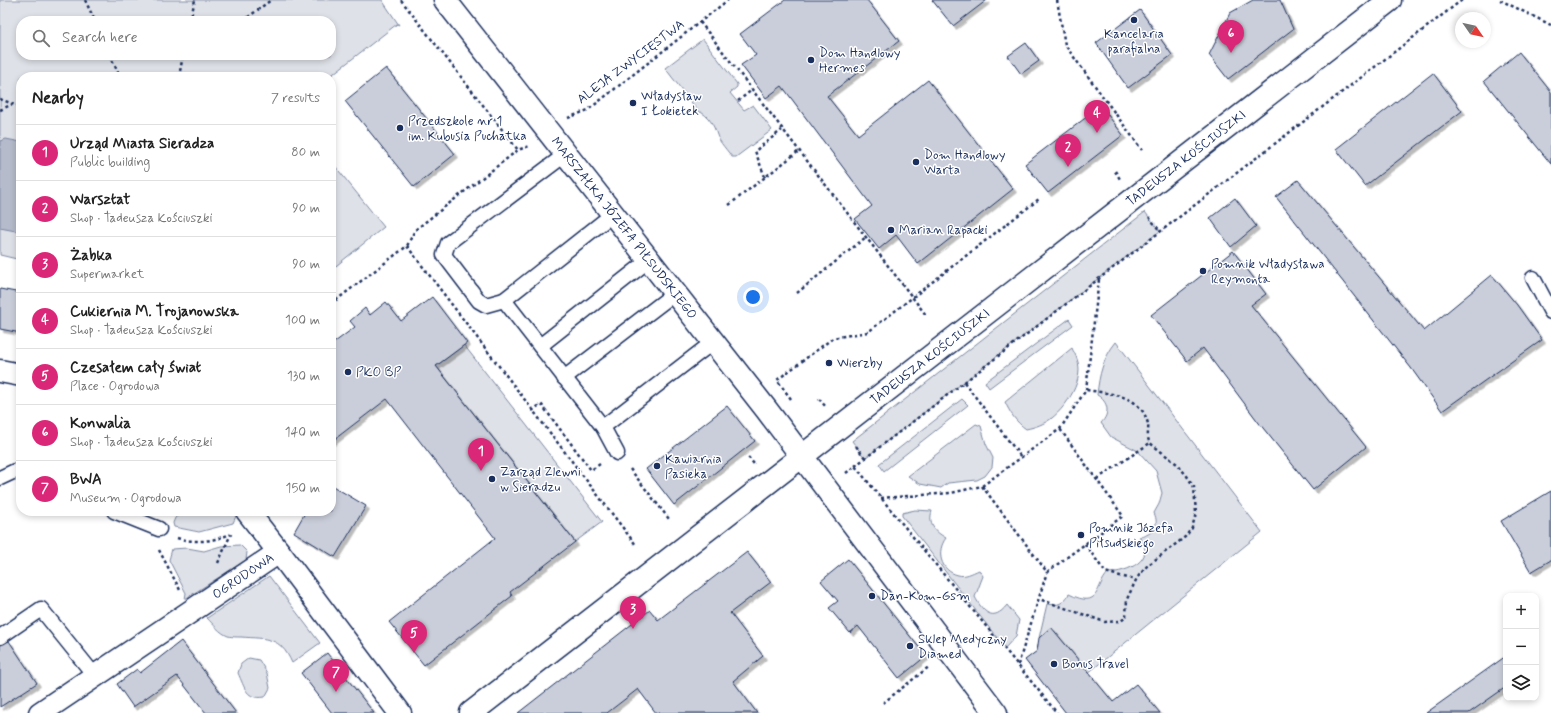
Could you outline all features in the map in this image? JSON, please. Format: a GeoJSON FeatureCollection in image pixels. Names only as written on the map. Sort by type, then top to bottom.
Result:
{"type":"FeatureCollection","features":[{"type":"Feature","properties":{"kind":"street","name":"MARSZAŁKA JÓZEFA PIŁSUDSKIEGO"},"geometry":{"type":"LineString","coordinates":[[445,0],[802,457],[996,713]]}},
{"type":"Feature","properties":{"kind":"street","name":"TADEUSZA KOŚCIUSZKI"},"geometry":{"type":"LineString","coordinates":[[471,713],[1390,0]]}},
{"type":"Feature","properties":{"kind":"street"},"geometry":{"type":"LineString","coordinates":[[0,371],[16,374]]}},
{"type":"Feature","properties":{"kind":"street"},"geometry":{"type":"LineString","coordinates":[[251,516],[279,552]]}},
{"type":"Feature","properties":{"kind":"street","name":"OGRODOWA"},"geometry":{"type":"LineString","coordinates":[[40,713],[279,552],[400,713]]}},
{"type":"Feature","properties":{"kind":"lane"},"geometry":{"type":"LineString","coordinates":[[566,154],[448,243],[444,254],[479,301],[486,305],[504,300],[613,214]]}},
{"type":"Feature","properties":{"kind":"lane"},"geometry":{"type":"LineString","coordinates":[[540,346],[649,260]]}},
{"type":"Feature","properties":{"kind":"lane"},"geometry":{"type":"LineString","coordinates":[[1533,278],[1551,312]]}},
{"type":"Feature","properties":{"kind":"lane"},"geometry":{"type":"LineString","coordinates":[[564,378],[675,293]]}},
{"type":"Feature","properties":{"kind":"lane"},"geometry":{"type":"LineString","coordinates":[[504,300],[602,427],[617,453]]}},
{"type":"Feature","properties":{"kind":"lane"},"geometry":{"type":"LineString","coordinates":[[602,427],[713,342]]}},
{"type":"Feature","properties":{"kind":"lane"},"geometry":{"type":"LineString","coordinates":[[0,478],[16,471]]}},
{"type":"Feature","properties":{"kind":"lane"},"geometry":{"type":"LineString","coordinates":[[126,516],[158,529]]}},
{"type":"Feature","properties":{"kind":"lane"},"geometry":{"type":"LineString","coordinates":[[0,637],[41,609],[95,676]]}},
{"type":"Feature","properties":{"kind":"path"},"geometry":{"type":"LineString","coordinates":[[85,0],[93,16]]}},
{"type":"Feature","properties":{"kind":"path"},"geometry":{"type":"LineString","coordinates":[[191,16],[195,0]]}},
{"type":"Feature","properties":{"kind":"path"},"geometry":{"type":"LineString","coordinates":[[250,16],[271,0]]}},
{"type":"Feature","properties":{"kind":"path"},"geometry":{"type":"LineString","coordinates":[[401,0],[518,150]]}},
{"type":"Feature","properties":{"kind":"path","name":"ALEJA ZWYCIĘSTWA"},"geometry":{"type":"LineString","coordinates":[[563,122],[570,116],[588,110],[728,0]]}},
{"type":"Feature","properties":{"kind":"path"},"geometry":{"type":"LineString","coordinates":[[1057,0],[1065,45],[1142,150]]}},
{"type":"Feature","properties":{"kind":"path"},"geometry":{"type":"LineString","coordinates":[[826,489],[1462,0]]}},
{"type":"Feature","properties":{"kind":"path"},"geometry":{"type":"LineString","coordinates":[[1500,0],[1551,25]]}},
{"type":"Feature","properties":{"kind":"path"},"geometry":{"type":"LineString","coordinates":[[700,22],[926,315]]}},
{"type":"Feature","properties":{"kind":"path"},"geometry":{"type":"LineString","coordinates":[[112,60],[118,72]]}},
{"type":"Feature","properties":{"kind":"path"},"geometry":{"type":"LineString","coordinates":[[180,72],[182,60]]}},
{"type":"Feature","properties":{"kind":"path"},"geometry":{"type":"LineString","coordinates":[[738,101],[752,90]]}},
{"type":"Feature","properties":{"kind":"path"},"geometry":{"type":"LineString","coordinates":[[0,99],[16,105]]}},
{"type":"Feature","properties":{"kind":"path"},"geometry":{"type":"LineString","coordinates":[[0,110],[13,104]]}},
{"type":"Feature","properties":{"kind":"path"},"geometry":{"type":"LineString","coordinates":[[765,177],[756,151],[782,130]]}},
{"type":"Feature","properties":{"kind":"path"},"geometry":{"type":"LineString","coordinates":[[336,300],[407,246],[415,230],[518,150],[532,145]]}},
{"type":"Feature","properties":{"kind":"path"},"geometry":{"type":"LineString","coordinates":[[729,205],[799,151]]}},
{"type":"Feature","properties":{"kind":"path"},"geometry":{"type":"LineString","coordinates":[[1115,171],[1123,182]]}},
{"type":"Feature","properties":{"kind":"path"},"geometry":{"type":"LineString","coordinates":[[791,399],[777,380],[834,338],[868,332],[1039,199]]}},
{"type":"Feature","properties":{"kind":"path"},"geometry":{"type":"LineString","coordinates":[[1145,212],[1160,232]]}},
{"type":"Feature","properties":{"kind":"path"},"geometry":{"type":"LineString","coordinates":[[797,293],[866,237]]}},
{"type":"Feature","properties":{"kind":"path"},"geometry":{"type":"LineString","coordinates":[[407,246],[636,546]]}},
{"type":"Feature","properties":{"kind":"path"},"geometry":{"type":"LineString","coordinates":[[880,498],[951,493],[982,486],[1060,429],[1086,390],[1099,278]]}},
{"type":"Feature","properties":{"kind":"path"},"geometry":{"type":"LineString","coordinates":[[964,382],[1021,458]]}},
{"type":"Feature","properties":{"kind":"path"},"geometry":{"type":"LineString","coordinates":[[1039,599],[1105,622],[1121,621],[1126,617],[1127,599],[1135,580],[1147,566],[1185,537],[1192,528],[1196,513],[1194,487],[1177,464],[1150,443],[1148,439],[1148,425],[1143,413],[1132,400],[1121,395],[1086,390]]}},
{"type":"Feature","properties":{"kind":"path"},"geometry":{"type":"LineString","coordinates":[[532,411],[541,404],[591,470]]}},
{"type":"Feature","properties":{"kind":"path"},"geometry":{"type":"LineString","coordinates":[[1018,666],[1047,572],[1123,516],[1060,429]]}},
{"type":"Feature","properties":{"kind":"path"},"geometry":{"type":"LineString","coordinates":[[1097,479],[1150,443]]}},
{"type":"Feature","properties":{"kind":"path"},"geometry":{"type":"LineString","coordinates":[[617,453],[669,519]]}},
{"type":"Feature","properties":{"kind":"path"},"geometry":{"type":"LineString","coordinates":[[855,466],[1057,713]]}},
{"type":"Feature","properties":{"kind":"path"},"geometry":{"type":"LineString","coordinates":[[982,486],[1047,572]]}},
{"type":"Feature","properties":{"kind":"path"},"geometry":{"type":"LineString","coordinates":[[182,596],[154,538],[158,529],[170,536],[187,540],[202,541],[221,539],[236,532],[249,516]]}},
{"type":"Feature","properties":{"kind":"path"},"geometry":{"type":"LineString","coordinates":[[1085,544],[1105,572],[1135,580]]}},
{"type":"Feature","properties":{"kind":"path"},"geometry":{"type":"LineString","coordinates":[[883,703],[935,662]]}},
{"type":"Feature","properties":{"kind":"shaded area"},"geometry":{"type":"Polygon","coordinates":[[[0,0],[382,0],[399,25],[397,24],[335,72],[16,72],[16,259],[0,255],[0,0]]]}},
{"type":"Feature","properties":{"kind":"shaded area"},"geometry":{"type":"Polygon","coordinates":[[[703,39],[737,84],[737,87],[730,93],[744,110],[753,105],[772,130],[736,157],[732,157],[718,138],[710,121],[705,115],[698,111],[665,68],[703,39]]]}},
{"type":"Feature","properties":{"kind":"shaded area"},"geometry":{"type":"Polygon","coordinates":[[[336,167],[384,227],[336,266],[336,167]]]}},
{"type":"Feature","properties":{"kind":"shaded area"},"geometry":{"type":"Polygon","coordinates":[[[1145,212],[1160,231],[865,458],[852,441],[1145,212]]]}},
{"type":"Feature","properties":{"kind":"shaded area"},"geometry":{"type":"Polygon","coordinates":[[[1069,319],[1073,325],[989,388],[985,382],[1069,319]]]}},
{"type":"Feature","properties":{"kind":"shaded area"},"geometry":{"type":"Polygon","coordinates":[[[1116,342],[1262,532],[1088,673],[1039,638],[1047,604],[1060,604],[1069,594],[1079,598],[1092,598],[1096,594],[1108,573],[1124,570],[1138,563],[1143,558],[1145,552],[1144,545],[1139,537],[1148,534],[1154,529],[1156,525],[1156,517],[1154,513],[1159,504],[1162,493],[1156,471],[1138,451],[1111,437],[1101,423],[1106,416],[1107,408],[1104,401],[1097,395],[1099,381],[1102,367],[1116,342]]]}},
{"type":"Feature","properties":{"kind":"shaded area"},"geometry":{"type":"Polygon","coordinates":[[[464,345],[602,522],[575,542],[436,366],[464,345]]]}},
{"type":"Feature","properties":{"kind":"shaded area"},"geometry":{"type":"Polygon","coordinates":[[[1072,348],[1077,358],[1079,367],[1079,375],[1073,392],[1063,407],[1052,418],[1040,425],[1026,429],[1014,417],[1005,402],[1072,348]]]}},
{"type":"Feature","properties":{"kind":"shaded area"},"geometry":{"type":"Polygon","coordinates":[[[962,399],[968,405],[884,471],[879,464],[962,399]]]}},
{"type":"Feature","properties":{"kind":"shaded area"},"geometry":{"type":"Polygon","coordinates":[[[976,424],[981,426],[986,444],[993,458],[992,467],[985,476],[977,480],[948,483],[941,488],[920,484],[908,476],[976,424]]]}},
{"type":"Feature","properties":{"kind":"shaded area"},"geometry":{"type":"Polygon","coordinates":[[[915,510],[932,511],[931,520],[933,527],[938,533],[946,538],[941,549],[941,554],[944,565],[947,569],[958,575],[968,574],[979,570],[983,576],[975,597],[981,607],[985,611],[993,614],[1002,610],[1007,605],[1019,620],[1016,636],[1005,648],[902,516],[902,513],[915,510]]]}},
{"type":"Feature","properties":{"kind":"shaded area"},"geometry":{"type":"Polygon","coordinates":[[[177,516],[236,516],[233,523],[199,532],[174,527],[173,523],[177,516]]]}},
{"type":"Feature","properties":{"kind":"shaded area"},"geometry":{"type":"Polygon","coordinates":[[[240,545],[247,552],[246,560],[185,599],[186,593],[169,560],[172,549],[187,548],[204,551],[221,546],[240,545]]]}},
{"type":"Feature","properties":{"kind":"shaded area"},"geometry":{"type":"Polygon","coordinates":[[[269,576],[320,643],[292,663],[283,648],[277,643],[265,639],[225,635],[219,631],[207,618],[269,576]]]}},
{"type":"Feature","properties":{"kind":"shaded area"},"geometry":{"type":"Polygon","coordinates":[[[249,658],[259,660],[267,673],[270,688],[265,697],[254,697],[250,695],[238,673],[241,664],[249,658]]]}},
{"type":"Feature","properties":{"kind":"water"},"geometry":{"type":"Polygon","coordinates":[[[6,139],[16,141],[16,231],[0,228],[0,141],[6,139]]]}},
{"type":"Feature","properties":{"kind":"building","name":"Dom Handlowy Warta"},"geometry":{"type":"Polygon","coordinates":[[[785,0],[867,0],[899,41],[827,96],[858,135],[928,80],[1013,189],[918,264],[896,235],[879,249],[855,219],[872,206],[782,86],[766,98],[741,65],[756,55],[740,34],[785,0]]]}},
{"type":"Feature","properties":{"kind":"building"},"geometry":{"type":"Polygon","coordinates":[[[932,0],[987,0],[953,26],[932,0]]]}},
{"type":"Feature","properties":{"kind":"building"},"geometry":{"type":"Polygon","coordinates":[[[1253,0],[1280,0],[1293,29],[1228,79],[1209,55],[1230,13],[1253,0]]]}},
{"type":"Feature","properties":{"kind":"building"},"geometry":{"type":"Polygon","coordinates":[[[1140,10],[1172,55],[1128,88],[1096,43],[1140,10]]]}},
{"type":"Feature","properties":{"kind":"building"},"geometry":{"type":"Polygon","coordinates":[[[1026,43],[1039,61],[1021,74],[1008,56],[1026,43]]]}},
{"type":"Feature","properties":{"kind":"building"},"geometry":{"type":"Polygon","coordinates":[[[1519,52],[1551,92],[1551,164],[1484,81],[1519,52]]]}},
{"type":"Feature","properties":{"kind":"building","name":"Przedszkole nr 1 im. Kubusia Puchatka"},"geometry":{"type":"Polygon","coordinates":[[[386,68],[455,154],[414,187],[345,101],[386,68]]]}},
{"type":"Feature","properties":{"kind":"building"},"geometry":{"type":"Polygon","coordinates":[[[1433,73],[1462,111],[1365,186],[1336,149],[1433,73]]]}},
{"type":"Feature","properties":{"kind":"building"},"geometry":{"type":"Polygon","coordinates":[[[1101,106],[1123,135],[1048,193],[1025,164],[1101,106]]]}},
{"type":"Feature","properties":{"kind":"building"},"geometry":{"type":"Polygon","coordinates":[[[1298,180],[1424,331],[1492,275],[1517,305],[1542,340],[1442,411],[1411,368],[1276,197],[1298,180]]]}},
{"type":"Feature","properties":{"kind":"building"},"geometry":{"type":"Polygon","coordinates":[[[1235,198],[1256,226],[1231,247],[1210,218],[1235,198]]]}},
{"type":"Feature","properties":{"kind":"building"},"geometry":{"type":"Polygon","coordinates":[[[1233,251],[1266,294],[1251,305],[1366,447],[1313,490],[1259,423],[1203,348],[1187,361],[1151,315],[1233,251]]]}},
{"type":"Feature","properties":{"kind":"building"},"geometry":{"type":"Polygon","coordinates":[[[0,289],[16,292],[16,332],[0,329],[0,289]]]}},
{"type":"Feature","properties":{"kind":"building"},"geometry":{"type":"Polygon","coordinates":[[[432,297],[467,343],[436,366],[575,542],[510,592],[512,596],[424,665],[389,622],[495,538],[387,399],[336,438],[336,341],[355,327],[350,321],[365,308],[370,315],[386,302],[401,321],[432,297]]]}},
{"type":"Feature","properties":{"kind":"building"},"geometry":{"type":"Polygon","coordinates":[[[727,406],[755,441],[674,505],[646,469],[727,406]]]}},
{"type":"Feature","properties":{"kind":"building"},"geometry":{"type":"Polygon","coordinates":[[[336,488],[366,506],[335,557],[294,532],[303,516],[336,516],[336,488]]]}},
{"type":"Feature","properties":{"kind":"building"},"geometry":{"type":"Polygon","coordinates":[[[1551,491],[1551,560],[1531,572],[1501,521],[1551,491]]]}},
{"type":"Feature","properties":{"kind":"building"},"geometry":{"type":"Polygon","coordinates":[[[747,552],[771,582],[730,613],[763,656],[733,681],[757,713],[656,713],[638,689],[607,713],[518,713],[650,610],[658,620],[747,552]]]}},
{"type":"Feature","properties":{"kind":"building"},"geometry":{"type":"Polygon","coordinates":[[[848,559],[926,656],[899,678],[858,626],[850,633],[829,608],[838,601],[821,581],[848,559]]]}},
{"type":"Feature","properties":{"kind":"building"},"geometry":{"type":"Polygon","coordinates":[[[1051,627],[1113,702],[1136,684],[1160,713],[1066,713],[1025,660],[1037,651],[1039,638],[1051,627]]]}},
{"type":"Feature","properties":{"kind":"building"},"geometry":{"type":"Polygon","coordinates":[[[9,641],[37,683],[0,707],[0,645],[9,641]]]}},
{"type":"Feature","properties":{"kind":"building"},"geometry":{"type":"Polygon","coordinates":[[[181,641],[236,713],[206,713],[177,676],[133,707],[117,684],[137,669],[140,673],[181,641]]]}},
{"type":"Feature","properties":{"kind":"building"},"geometry":{"type":"Polygon","coordinates":[[[327,653],[374,713],[332,713],[301,673],[327,653]]]}},
{"type":"Feature","properties":{"kind":"building"},"geometry":{"type":"Polygon","coordinates":[[[1503,658],[1503,689],[1469,713],[1426,713],[1503,658]]]}},
{"type":"Feature","properties":{"kind":"place","name":"Kancelaria parafialna"},"geometry":{"type":"Point","coordinates":[1134,20]}},
{"type":"Feature","properties":{"kind":"place","name":"Konwalia"},"geometry":{"type":"Point","coordinates":[1231,53]}},
{"type":"Feature","properties":{"kind":"place","name":"Dom Handlowy Hermes"},"geometry":{"type":"Point","coordinates":[811,60]}},
{"type":"Feature","properties":{"kind":"place","name":"Władysław I Łokietek"},"geometry":{"type":"Point","coordinates":[633,103]}},
{"type":"Feature","properties":{"kind":"place","name":"Przedszkole nr 1 im. Kubusia Puchatka"},"geometry":{"type":"Point","coordinates":[400,128]}},
{"type":"Feature","properties":{"kind":"place","name":"Cukiernia M. Trojanowska"},"geometry":{"type":"Point","coordinates":[1097,133]}},
{"type":"Feature","properties":{"kind":"place","name":"Dom Handlowy Warta"},"geometry":{"type":"Point","coordinates":[916,162]}},
{"type":"Feature","properties":{"kind":"place","name":"Warsztat"},"geometry":{"type":"Point","coordinates":[1068,167]}},
{"type":"Feature","properties":{"kind":"place","name":"Marian Rapacki"},"geometry":{"type":"Point","coordinates":[891,230]}},
{"type":"Feature","properties":{"kind":"place","name":"Pomnik Władysława Reymonta"},"geometry":{"type":"Point","coordinates":[1203,271]}},
{"type":"Feature","properties":{"kind":"place","name":"Wierzby"},"geometry":{"type":"Point","coordinates":[829,363]}},
{"type":"Feature","properties":{"kind":"place","name":"PKO BP"},"geometry":{"type":"Point","coordinates":[348,372]}},
{"type":"Feature","properties":{"kind":"place","name":"Kawiarnia Pasieka"},"geometry":{"type":"Point","coordinates":[657,466]}},
{"type":"Feature","properties":{"kind":"place","name":"Urząd Miasta Sieradza"},"geometry":{"type":"Point","coordinates":[481,471]}},
{"type":"Feature","properties":{"kind":"place","name":"Zarząd Zlewni w Sieradzu"},"geometry":{"type":"Point","coordinates":[492,479]}},
{"type":"Feature","properties":{"kind":"place","name":"Pomnik Józefa Piłsudskiego"},"geometry":{"type":"Point","coordinates":[1081,535]}},
{"type":"Feature","properties":{"kind":"place","name":"Dan-Kom-Gsm"},"geometry":{"type":"Point","coordinates":[872,596]}},
{"type":"Feature","properties":{"kind":"place","name":"Żabka"},"geometry":{"type":"Point","coordinates":[633,629]}},
{"type":"Feature","properties":{"kind":"place","name":"Sklep Medyczny Diamed"},"geometry":{"type":"Point","coordinates":[910,646]}},
{"type":"Feature","properties":{"kind":"place","name":"Czesałem cały świat"},"geometry":{"type":"Point","coordinates":[414,653]}},
{"type":"Feature","properties":{"kind":"place","name":"Bonus Travel"},"geometry":{"type":"Point","coordinates":[1054,664]}},
{"type":"Feature","properties":{"kind":"place","name":"BWA"},"geometry":{"type":"Point","coordinates":[336,692]}}]}
